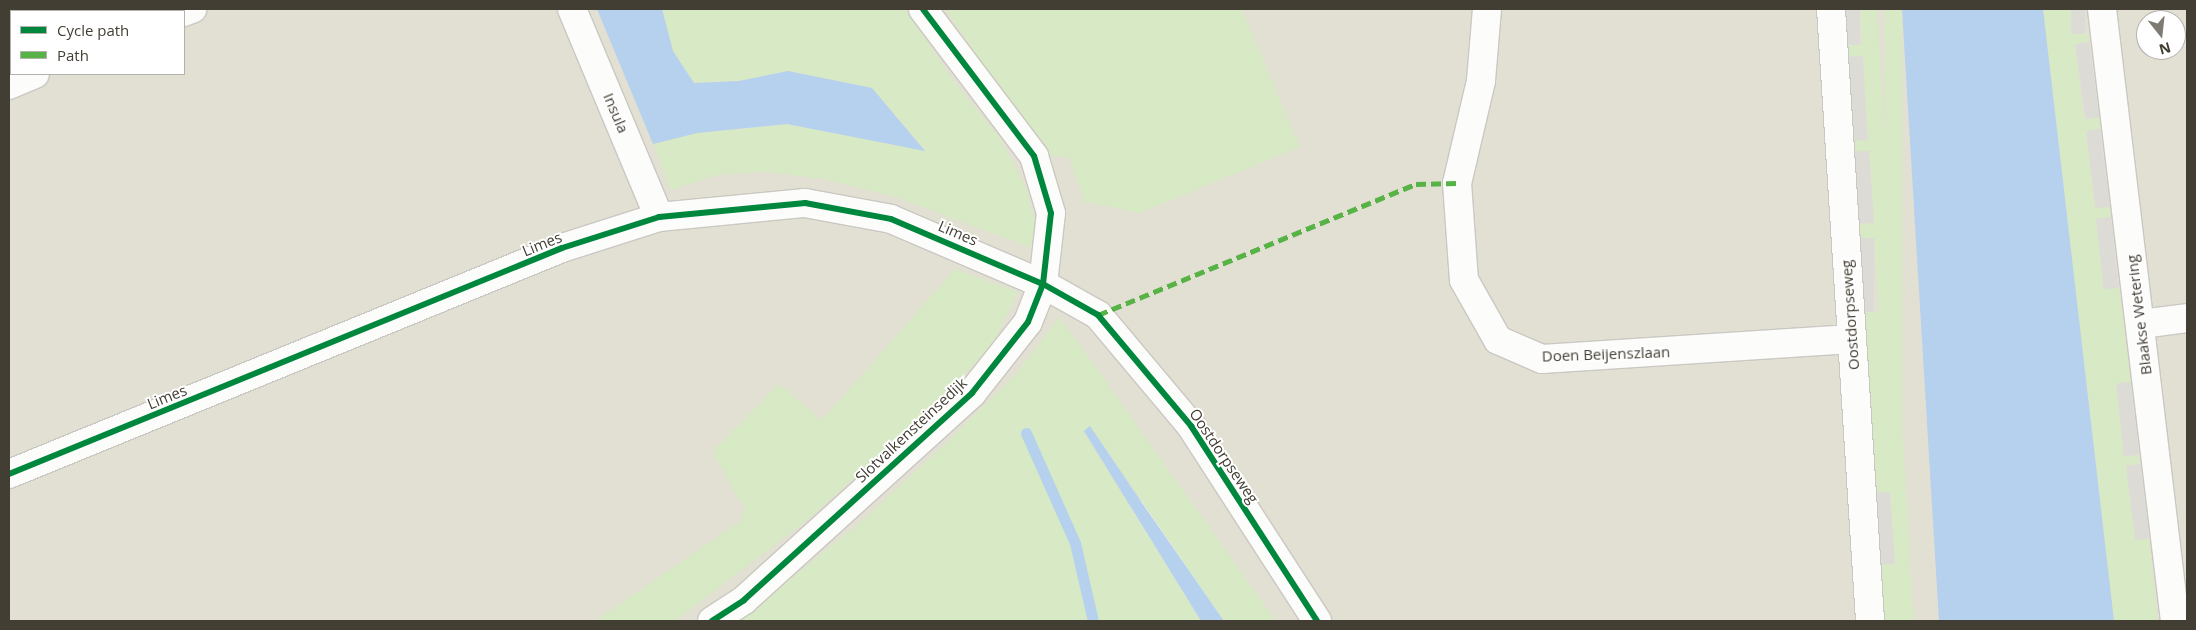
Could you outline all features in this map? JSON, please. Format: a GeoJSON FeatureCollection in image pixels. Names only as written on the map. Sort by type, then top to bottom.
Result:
{"type":"FeatureCollection","features":[{"type":"Feature","properties":{"kind":"street","name":"Insula"},"geometry":{"type":"LineString","coordinates":[[572,9],[659,216]]}},
{"type":"Feature","properties":{"kind":"street","name":"Slotvalkensteinsedijk"},"geometry":{"type":"LineString","coordinates":[[712,621],[744,600],[972,393],[1028,322],[1043,284],[1051,213],[1034,156],[923,9]]}},
{"type":"Feature","properties":{"kind":"street","name":"Doen Beijenszlaan"},"geometry":{"type":"LineString","coordinates":[[1487,9],[1481,81],[1457,182],[1464,280],[1498,340],[1542,359],[1851,339]]}},
{"type":"Feature","properties":{"kind":"street","name":"Oostdorpseweg"},"geometry":{"type":"LineString","coordinates":[[1830,9],[1870,621]]}},
{"type":"Feature","properties":{"kind":"street","name":"Blaakse Wetering"},"geometry":{"type":"LineString","coordinates":[[2102,9],[2175,621]]}},
{"type":"Feature","properties":{"kind":"street"},"geometry":{"type":"LineString","coordinates":[[9,85],[33,75]]}},
{"type":"Feature","properties":{"kind":"street","name":"Limes"},"geometry":{"type":"LineString","coordinates":[[9,474],[562,248],[659,216],[805,203],[891,219],[1043,284],[1098,315]]}},
{"type":"Feature","properties":{"kind":"street","name":"Oostdorpseweg"},"geometry":{"type":"LineString","coordinates":[[1098,315],[1192,426],[1316,621]]}},
{"type":"Feature","properties":{"kind":"street"},"geometry":{"type":"LineString","coordinates":[[2141,324],[2187,318]]}},
{"type":"Feature","properties":{"kind":"shaded area"},"geometry":{"type":"Polygon","coordinates":[[[9,9],[2187,9],[2187,621],[1276,621],[1172,475],[1130,510],[1093,621],[634,621],[617,607],[594,621],[9,621],[9,9]]]}},
{"type":"Feature","properties":{"kind":"shaded area"},"geometry":{"type":"Polygon","coordinates":[[[1845,9],[1860,9],[1860,45],[1845,45],[1845,9]]]}},
{"type":"Feature","properties":{"kind":"shaded area"},"geometry":{"type":"Polygon","coordinates":[[[2071,9],[2085,9],[2085,34],[2071,34],[2071,9]]]}},
{"type":"Feature","properties":{"kind":"shaded area"},"geometry":{"type":"Polygon","coordinates":[[[2089,42],[2100,117],[2086,119],[2075,44],[2089,42]]]}},
{"type":"Feature","properties":{"kind":"shaded area"},"geometry":{"type":"Polygon","coordinates":[[[1863,56],[1867,140],[1853,141],[1849,57],[1863,56]]]}},
{"type":"Feature","properties":{"kind":"shaded area"},"geometry":{"type":"Polygon","coordinates":[[[2100,129],[2110,206],[2096,208],[2086,131],[2100,129]]]}},
{"type":"Feature","properties":{"kind":"shaded area"},"geometry":{"type":"Polygon","coordinates":[[[1869,151],[1874,223],[1859,224],[1854,152],[1869,151]]]}},
{"type":"Feature","properties":{"kind":"shaded area"},"geometry":{"type":"Polygon","coordinates":[[[2111,217],[2118,288],[2104,289],[2096,219],[2111,217]]]}},
{"type":"Feature","properties":{"kind":"shaded area"},"geometry":{"type":"Polygon","coordinates":[[[1860,238],[1874,238],[1874,312],[1860,312],[1860,238]]]}},
{"type":"Feature","properties":{"kind":"shaded area"},"geometry":{"type":"Polygon","coordinates":[[[2131,382],[2139,455],[2124,456],[2116,384],[2131,382]]]}},
{"type":"Feature","properties":{"kind":"shaded area"},"geometry":{"type":"Polygon","coordinates":[[[2140,464],[2149,538],[2135,540],[2126,466],[2140,464]]]}},
{"type":"Feature","properties":{"kind":"shaded area"},"geometry":{"type":"Polygon","coordinates":[[[1890,492],[1895,564],[1880,565],[1875,493],[1890,492]]]}},
{"type":"Feature","properties":{"kind":"green space"},"geometry":{"type":"Polygon","coordinates":[[[662,9],[905,9],[953,80],[1000,138],[1026,188],[1035,221],[1031,248],[895,197],[823,179],[764,172],[716,175],[671,190],[653,144],[697,133],[787,124],[925,150],[872,88],[788,71],[739,81],[694,83],[673,51],[662,9]]]}},
{"type":"Feature","properties":{"kind":"green space"},"geometry":{"type":"Polygon","coordinates":[[[945,9],[1242,9],[1300,147],[1140,213],[1084,202],[1069,158],[1045,154],[945,9]]]}},
{"type":"Feature","properties":{"kind":"green space"},"geometry":{"type":"Polygon","coordinates":[[[1860,9],[1877,9],[1914,621],[1884,621],[1880,565],[1895,563],[1890,493],[1875,493],[1864,312],[1879,311],[1874,238],[1860,238],[1859,224],[1874,223],[1869,151],[1854,152],[1854,141],[1868,140],[1862,56],[1849,57],[1848,45],[1862,44],[1860,9]]]}},
{"type":"Feature","properties":{"kind":"green space"},"geometry":{"type":"Polygon","coordinates":[[[1885,9],[1902,9],[1902,621],[1885,621],[1885,9]]]}},
{"type":"Feature","properties":{"kind":"green space"},"geometry":{"type":"Polygon","coordinates":[[[2043,9],[2071,9],[2074,34],[2088,32],[2089,42],[2075,45],[2084,118],[2099,117],[2100,129],[2086,132],[2095,208],[2109,206],[2111,217],[2096,219],[2105,289],[2119,288],[2131,382],[2116,385],[2125,457],[2139,455],[2140,464],[2126,466],[2135,539],[2149,538],[2158,621],[2114,621],[2043,9]]]}},
{"type":"Feature","properties":{"kind":"green space"},"geometry":{"type":"Polygon","coordinates":[[[955,269],[1018,292],[992,347],[910,428],[806,521],[675,621],[594,621],[741,521],[744,508],[712,452],[779,384],[822,420],[955,269]]]}},
{"type":"Feature","properties":{"kind":"green space"},"geometry":{"type":"Polygon","coordinates":[[[1060,317],[1276,621],[1224,621],[1090,426],[1084,432],[1201,621],[739,621],[865,518],[943,446],[1015,375],[1060,317]]]}},
{"type":"Feature","properties":{"kind":"water"},"geometry":{"type":"Polygon","coordinates":[[[597,9],[662,9],[673,51],[694,83],[739,81],[788,71],[872,88],[925,151],[787,124],[697,133],[653,144],[597,9]]]}},
{"type":"Feature","properties":{"kind":"water"},"geometry":{"type":"Polygon","coordinates":[[[1902,9],[2043,9],[2114,621],[1939,621],[1902,9]]]}},
{"type":"Feature","properties":{"kind":"water"},"geometry":{"type":"Polygon","coordinates":[[[1090,426],[1224,621],[1201,621],[1084,431],[1090,426]]]}},
{"type":"Feature","properties":{"kind":"waterway"},"geometry":{"type":"LineString","coordinates":[[1026,433],[1075,543],[1093,621]]}},
{"type":"Feature","properties":{"kind":"marked path"},"geometry":{"type":"LineString","coordinates":[[1098,315],[1416,184],[1457,183]]}},
{"type":"Feature","properties":{"kind":"cycle path"},"geometry":{"type":"LineString","coordinates":[[712,621],[744,600],[972,393],[1028,322],[1043,284],[1051,213],[1034,156],[923,9]]}},
{"type":"Feature","properties":{"kind":"cycle path"},"geometry":{"type":"LineString","coordinates":[[9,474],[562,248],[659,217],[805,203],[891,219],[1043,284],[1098,315],[1191,426],[1317,621]]}}]}
